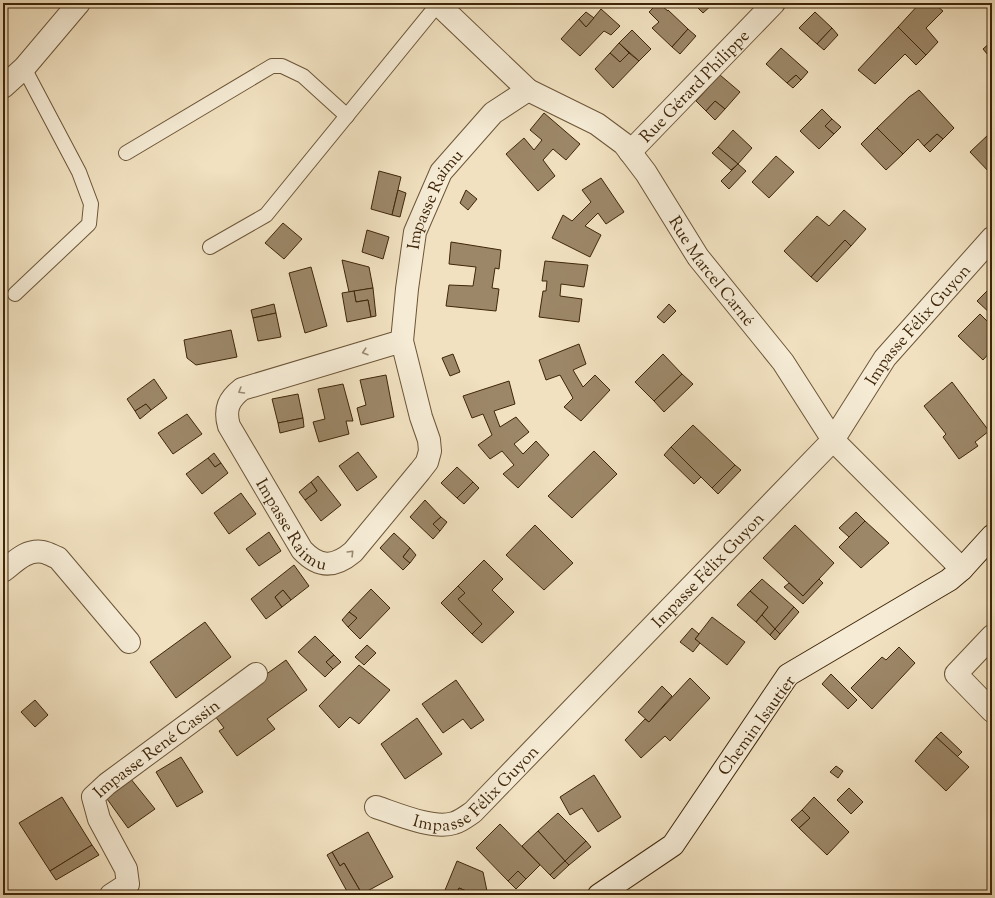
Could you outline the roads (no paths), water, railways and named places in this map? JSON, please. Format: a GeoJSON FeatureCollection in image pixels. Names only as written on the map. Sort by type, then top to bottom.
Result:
{"type":"FeatureCollection","features":[{"type":"Feature","properties":{"kind":"street"},"geometry":{"type":"LineString","coordinates":[[3,87],[24,68],[79,3]]}},
{"type":"Feature","properties":{"kind":"street","name":"Rue Gérard Philippe"},"geometry":{"type":"LineString","coordinates":[[630,152],[774,3]]}},
{"type":"Feature","properties":{"kind":"street","name":"Rue Marcel Carné"},"geometry":{"type":"LineString","coordinates":[[437,4],[528,90],[598,124],[624,144],[646,173],[698,257],[784,362],[833,440],[962,569]]}},
{"type":"Feature","properties":{"kind":"street","name":"Impasse Raimu"},"geometry":{"type":"LineString","coordinates":[[402,341],[242,389],[230,400],[227,409],[229,426],[302,550],[317,562],[327,564],[336,563],[345,559],[353,552],[427,462],[430,451],[429,440],[421,416],[402,341],[415,232],[441,172],[493,113],[528,90]]}},
{"type":"Feature","properties":{"kind":"street","name":"Impasse Félix Guyon"},"geometry":{"type":"LineString","coordinates":[[376,807],[426,823],[440,824],[453,823],[463,819],[473,812],[833,440],[885,358],[992,238]]}},
{"type":"Feature","properties":{"kind":"street","name":"Chemin Isautier"},"geometry":{"type":"LineString","coordinates":[[599,895],[673,845],[788,675],[949,580],[962,569],[992,536]]}},
{"type":"Feature","properties":{"kind":"street"},"geometry":{"type":"LineString","coordinates":[[3,572],[20,557],[32,552],[44,552],[58,558],[129,642]]}},
{"type":"Feature","properties":{"kind":"street"},"geometry":{"type":"LineString","coordinates":[[992,636],[956,674],[992,711]]}},
{"type":"Feature","properties":{"kind":"street","name":"Impasse René Cassin"},"geometry":{"type":"LineString","coordinates":[[111,895],[128,884],[126,868],[99,819],[93,797],[107,784],[256,674]]}},
{"type":"Feature","properties":{"kind":"lane"},"geometry":{"type":"LineString","coordinates":[[210,247],[266,215],[437,4]]}},
{"type":"Feature","properties":{"kind":"lane"},"geometry":{"type":"LineString","coordinates":[[126,153],[272,66],[282,66],[303,76],[347,116]]}},
{"type":"Feature","properties":{"kind":"lane"},"geometry":{"type":"LineString","coordinates":[[15,294],[89,224],[91,204],[78,172],[24,68]]}}]}
